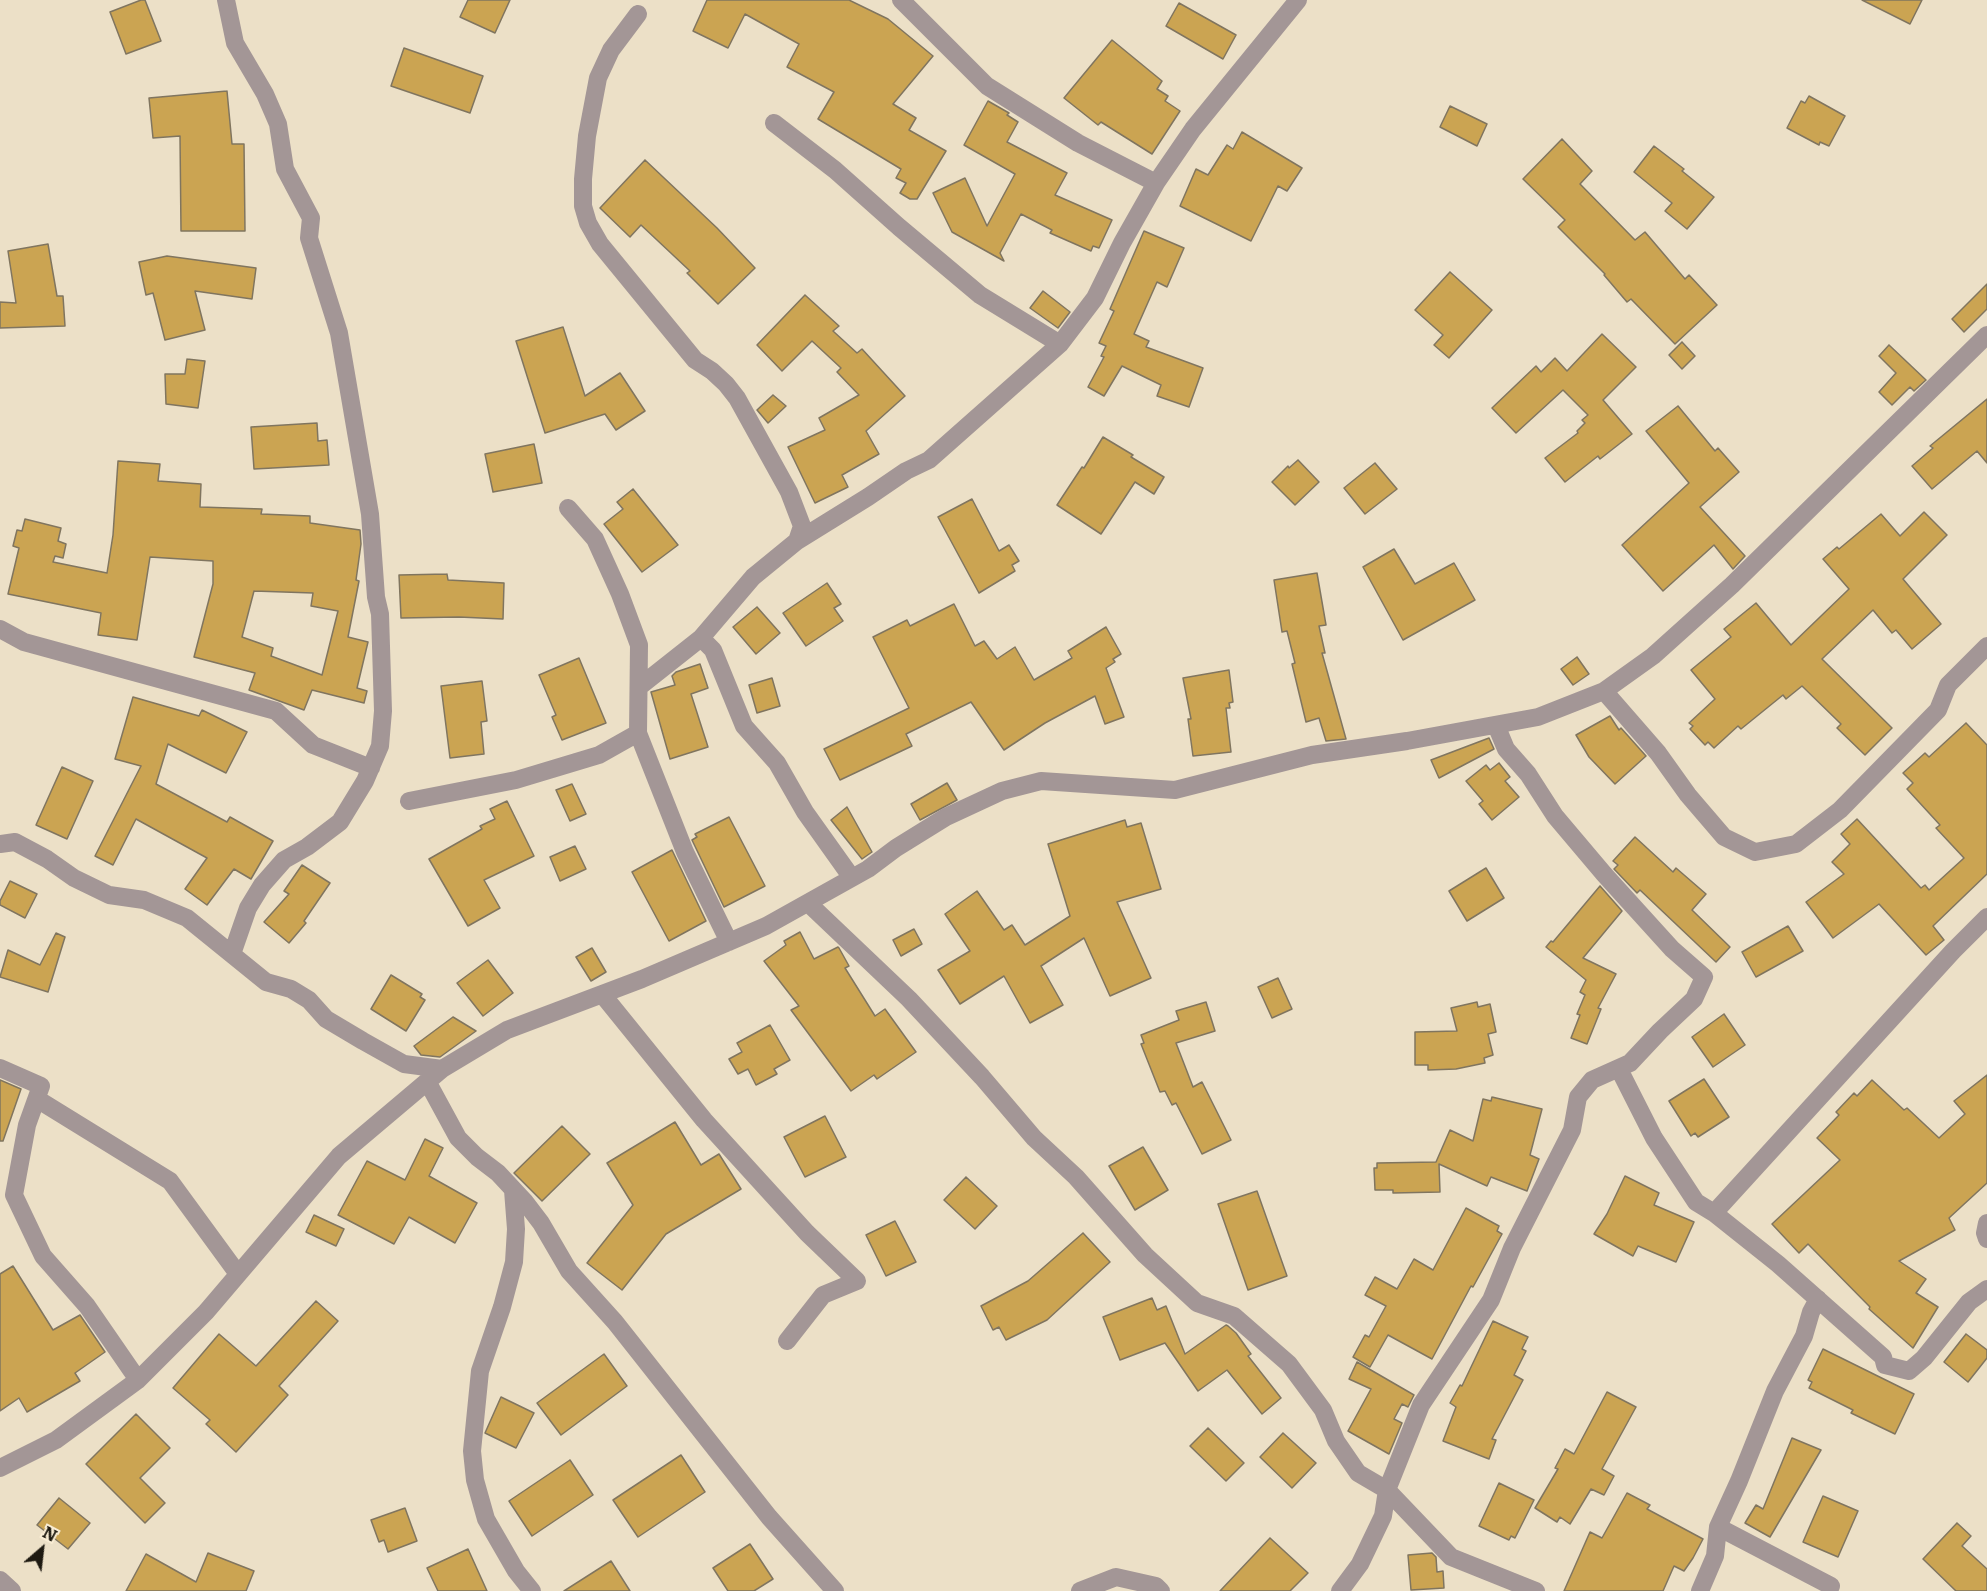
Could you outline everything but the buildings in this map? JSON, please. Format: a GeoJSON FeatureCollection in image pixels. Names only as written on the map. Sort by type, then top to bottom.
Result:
{"type":"FeatureCollection","features":[{"type":"Feature","properties":{"kind":"street"},"geometry":{"type":"LineString","coordinates":[[226,0],[235,43],[265,94],[278,124],[285,169],[311,218],[309,238],[339,333],[370,514],[376,597],[380,614],[383,711],[380,746],[371,768],[340,822],[307,848],[284,860],[262,885],[248,908],[232,954]]}},
{"type":"Feature","properties":{"kind":"street"},"geometry":{"type":"LineString","coordinates":[[901,0],[987,86],[1078,143],[1156,183]]}},
{"type":"Feature","properties":{"kind":"street"},"geometry":{"type":"LineString","coordinates":[[639,687],[701,638],[753,578],[797,540],[906,471],[929,460],[1060,344],[1095,298],[1122,243],[1156,183],[1193,129],[1298,0]]}},
{"type":"Feature","properties":{"kind":"street"},"geometry":{"type":"LineString","coordinates":[[638,15],[611,50],[598,78],[587,136],[583,179],[583,206],[588,224],[600,244],[695,360],[712,371],[737,398],[789,492],[802,526],[797,540]]}},
{"type":"Feature","properties":{"kind":"street"},"geometry":{"type":"LineString","coordinates":[[774,123],[835,170],[980,295],[1060,344]]}},
{"type":"Feature","properties":{"kind":"street"},"geometry":{"type":"LineString","coordinates":[[0,1468],[56,1440],[138,1380],[206,1312],[339,1156],[442,1069],[507,1030],[602,994],[766,926],[868,870],[896,848],[946,817],[1002,791],[1041,781],[1174,790],[1312,755],[1538,717],[1604,691],[1653,656],[1732,585],[1987,335]]}},
{"type":"Feature","properties":{"kind":"street"},"geometry":{"type":"LineString","coordinates":[[568,508],[596,539],[639,645],[638,733],[685,852],[729,942]]}},
{"type":"Feature","properties":{"kind":"street"},"geometry":{"type":"LineString","coordinates":[[0,629],[24,642],[276,711],[313,745],[371,768]]}},
{"type":"Feature","properties":{"kind":"street"},"geometry":{"type":"LineString","coordinates":[[701,638],[713,650],[744,726],[777,762],[805,812],[852,878]]}},
{"type":"Feature","properties":{"kind":"street"},"geometry":{"type":"LineString","coordinates":[[1604,691],[1658,753],[1688,795],[1724,837],[1755,852],[1796,844],[1840,810],[1938,710],[1948,685],[1987,646]]}},
{"type":"Feature","properties":{"kind":"street"},"geometry":{"type":"LineString","coordinates":[[1340,1591],[1360,1564],[1383,1516],[1387,1490],[1421,1405],[1491,1300],[1512,1248],[1572,1130],[1578,1096],[1592,1080],[1630,1064],[1694,999],[1704,977],[1672,949],[1555,816],[1528,774],[1506,749],[1496,725]]}},
{"type":"Feature","properties":{"kind":"street"},"geometry":{"type":"LineString","coordinates":[[410,801],[516,780],[599,755],[638,733]]}},
{"type":"Feature","properties":{"kind":"street"},"geometry":{"type":"LineString","coordinates":[[0,844],[15,842],[47,859],[74,878],[109,895],[144,900],[187,918],[266,982],[291,989],[309,1000],[326,1019],[405,1064],[442,1069]]}},
{"type":"Feature","properties":{"kind":"street"},"geometry":{"type":"LineString","coordinates":[[808,903],[909,999],[982,1077],[1034,1138],[1076,1177],[1145,1255],[1197,1303],[1234,1316],[1289,1364],[1323,1410],[1336,1441],[1358,1473],[1387,1490],[1451,1557],[1536,1591]]}},
{"type":"Feature","properties":{"kind":"street"},"geometry":{"type":"LineString","coordinates":[[1714,1213],[1953,951],[1987,917]]}},
{"type":"Feature","properties":{"kind":"street"},"geometry":{"type":"LineString","coordinates":[[602,994],[704,1120],[807,1233],[857,1281],[823,1294],[787,1341]]}},
{"type":"Feature","properties":{"kind":"street"},"geometry":{"type":"LineString","coordinates":[[405,1064],[405,1099]]}},
{"type":"Feature","properties":{"kind":"street"},"geometry":{"type":"LineString","coordinates":[[0,1068],[41,1086],[27,1125],[14,1195],[43,1256],[87,1306],[138,1380]]}},
{"type":"Feature","properties":{"kind":"street"},"geometry":{"type":"LineString","coordinates":[[1619,1069],[1654,1138],[1696,1202],[1714,1213],[1778,1264],[1883,1357],[1885,1365],[1910,1371],[1924,1358],[1969,1302],[1987,1288]]}},
{"type":"Feature","properties":{"kind":"street"},"geometry":{"type":"LineString","coordinates":[[427,1081],[458,1138],[498,1173],[541,1223],[569,1271],[615,1322],[770,1517],[835,1591]]}},
{"type":"Feature","properties":{"kind":"street"},"geometry":{"type":"LineString","coordinates":[[37,1099],[170,1181],[238,1274]]}},
{"type":"Feature","properties":{"kind":"street"},"geometry":{"type":"LineString","coordinates":[[513,1190],[516,1229],[514,1262],[502,1307],[480,1371],[472,1451],[475,1480],[486,1519],[516,1571],[531,1591]]}},
{"type":"Feature","properties":{"kind":"street"},"geometry":{"type":"LineString","coordinates":[[1987,1224],[1985,1233],[1987,1239]]}},
{"type":"Feature","properties":{"kind":"street"},"geometry":{"type":"LineString","coordinates":[[1700,1591],[1715,1556],[1718,1527],[1775,1391],[1804,1336],[1811,1312],[1818,1299]]}},
{"type":"Feature","properties":{"kind":"street"},"geometry":{"type":"LineString","coordinates":[[1718,1527],[1831,1586]]}},
{"type":"Feature","properties":{"kind":"street"},"geometry":{"type":"LineString","coordinates":[[1080,1591],[1116,1577],[1156,1586],[1161,1591]]}},
{"type":"Feature","properties":{"kind":"street"},"geometry":{"type":"LineString","coordinates":[[0,1580],[12,1591]]}}]}
